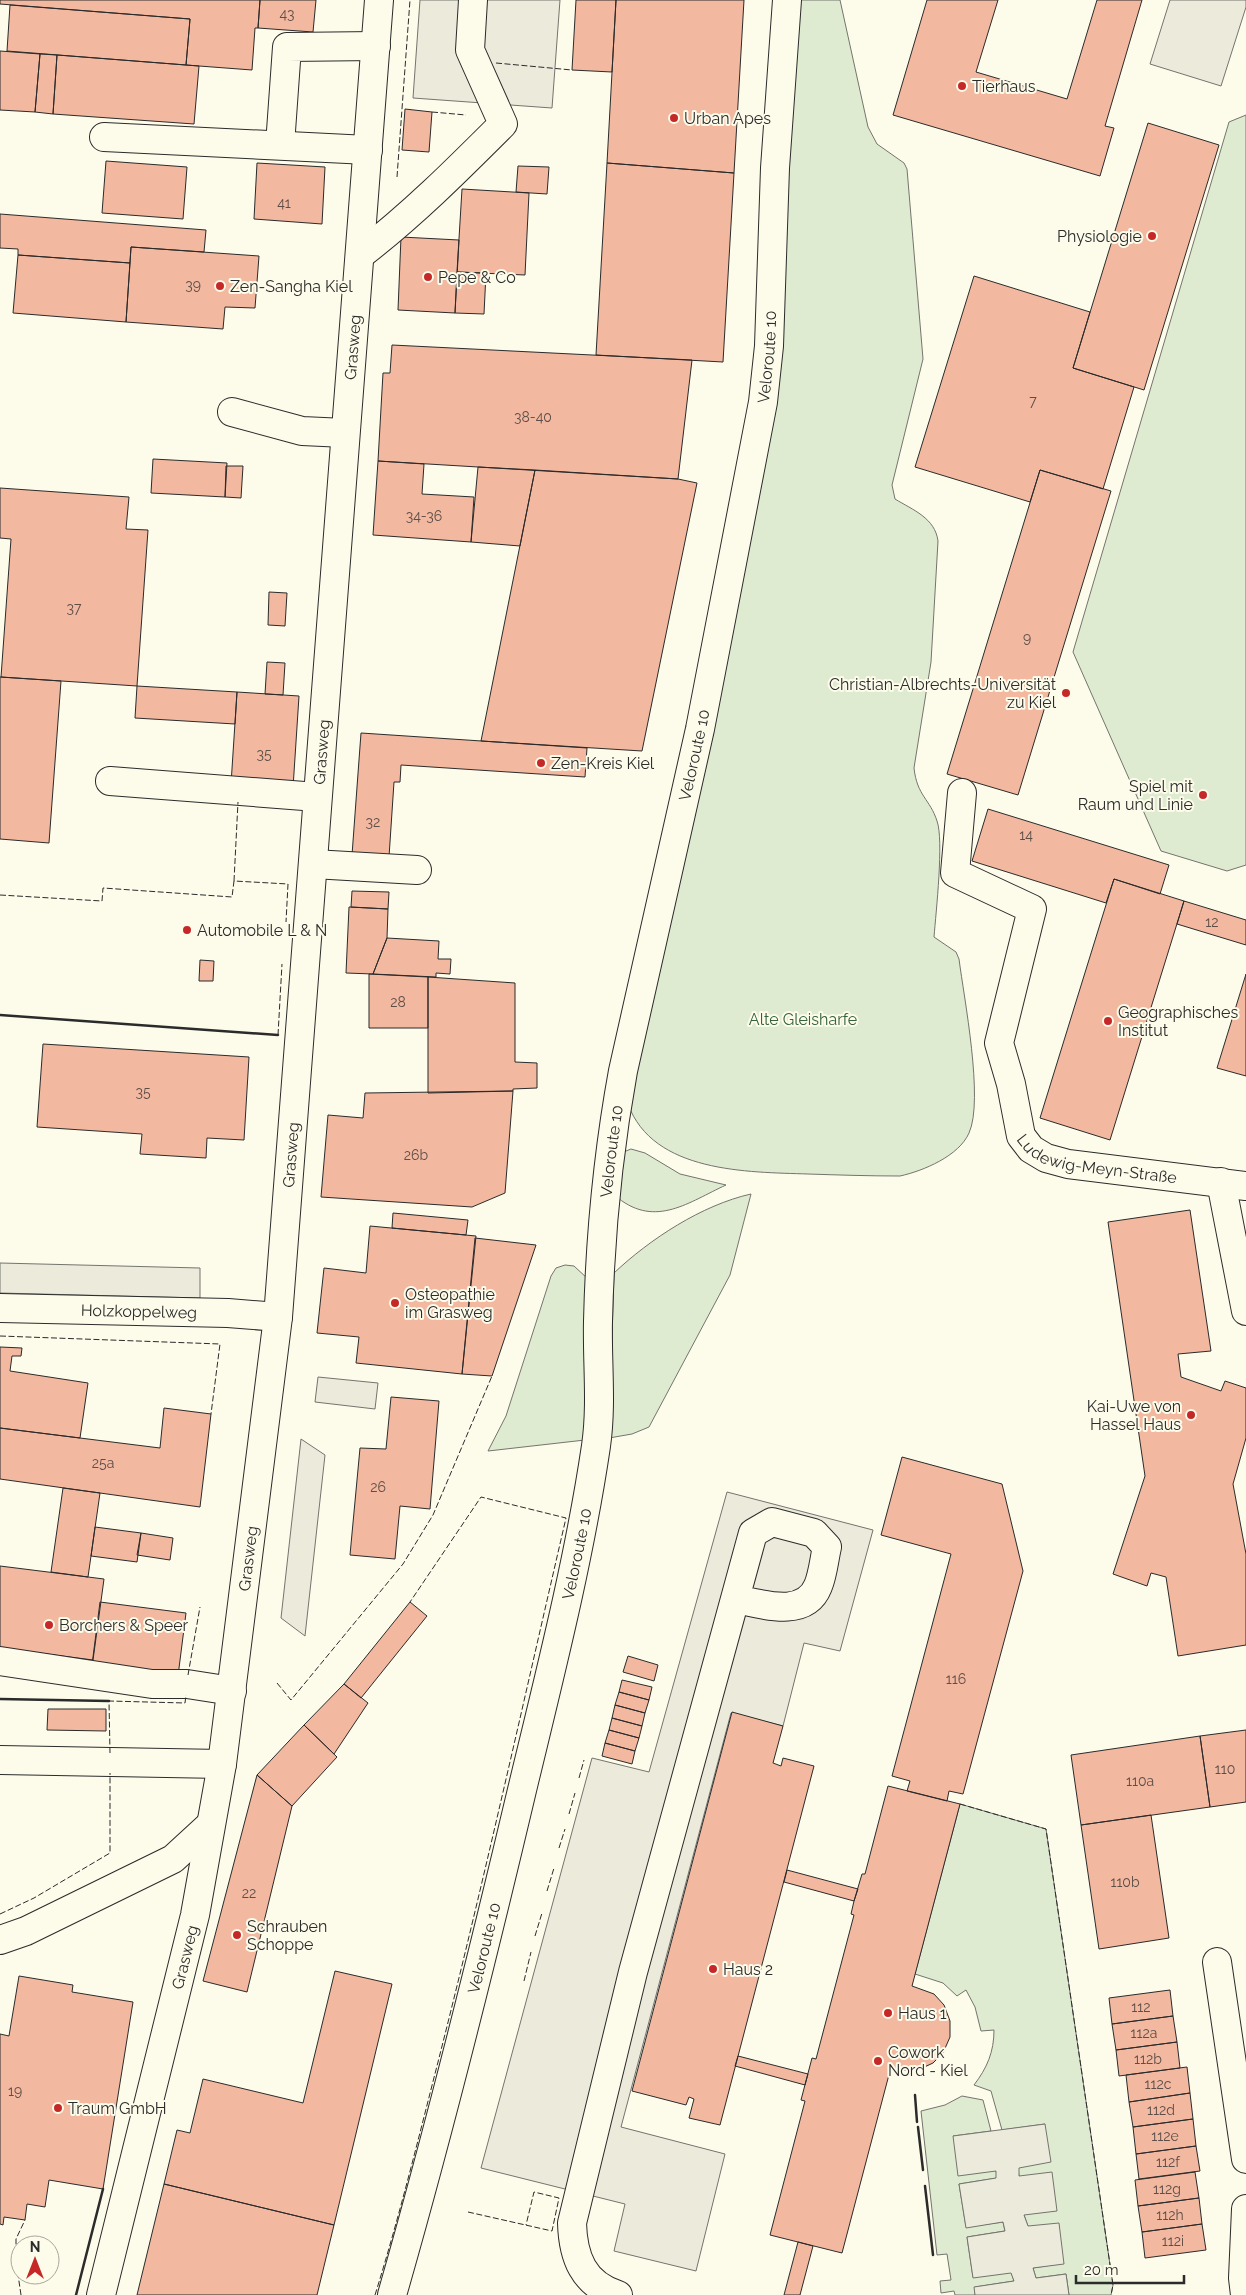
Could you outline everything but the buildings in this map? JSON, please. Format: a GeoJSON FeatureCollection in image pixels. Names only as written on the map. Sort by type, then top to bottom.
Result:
{"type":"FeatureCollection","features":[{"type":"Feature","properties":{"kind":"street","name":"Grasweg"},"geometry":{"type":"LineString","coordinates":[[101,2295],[195,1915],[222,1764],[278,1317],[379,0]]}},
{"type":"Feature","properties":{"kind":"street"},"geometry":{"type":"LineString","coordinates":[[360,255],[399,225],[437,191],[503,124],[470,50],[473,0]]}},
{"type":"Feature","properties":{"kind":"street","name":"Veloroute 10"},"geometry":{"type":"LineString","coordinates":[[392,2295],[441,2122],[488,1934],[562,1614],[596,1448],[600,1412],[599,1312],[607,1186],[614,1120],[629,1044],[700,729],[763,402],[769,336],[775,168],[787,0]]}},
{"type":"Feature","properties":{"kind":"street"},"geometry":{"type":"LineString","coordinates":[[280,145],[287,47],[376,46]]}},
{"type":"Feature","properties":{"kind":"street"},"geometry":{"type":"LineString","coordinates":[[104,137],[368,150]]}},
{"type":"Feature","properties":{"kind":"street"},"geometry":{"type":"LineString","coordinates":[[232,412],[302,431],[345,433]]}},
{"type":"Feature","properties":{"kind":"street"},"geometry":{"type":"LineString","coordinates":[[110,781],[317,797]]}},
{"type":"Feature","properties":{"kind":"street","name":"Ludewig-Meyn-Straße"},"geometry":{"type":"LineString","coordinates":[[962,793],[955,873],[1032,909],[999,1043],[1011,1084],[1022,1136],[1030,1149],[1046,1158],[1068,1164],[1233,1184]]}},
{"type":"Feature","properties":{"kind":"street"},"geometry":{"type":"LineString","coordinates":[[313,864],[417,870]]}},
{"type":"Feature","properties":{"kind":"street"},"geometry":{"type":"LineString","coordinates":[[1233,1184],[1246,1311]]}},
{"type":"Feature","properties":{"kind":"street","name":"Holzkoppelweg"},"geometry":{"type":"LineString","coordinates":[[0,1308],[218,1313],[278,1317]]}},
{"type":"Feature","properties":{"kind":"street"},"geometry":{"type":"LineString","coordinates":[[618,2295],[596,2284],[586,2275],[576,2256],[572,2224],[633,1972],[736,1599]]}},
{"type":"Feature","properties":{"kind":"street"},"geometry":{"type":"LineString","coordinates":[[0,1660],[152,1684],[187,1684],[232,1691]]}},
{"type":"Feature","properties":{"kind":"street"},"geometry":{"type":"LineString","coordinates":[[0,1760],[222,1764]]}},
{"type":"Feature","properties":{"kind":"street"},"geometry":{"type":"LineString","coordinates":[[0,1940],[26,1931],[173,1860],[210,1825]]}},
{"type":"Feature","properties":{"kind":"street"},"geometry":{"type":"LineString","coordinates":[[1217,1962],[1246,2159]]}},
{"type":"Feature","properties":{"kind":"street"},"geometry":{"type":"LineString","coordinates":[[1245,2295],[1243,2278],[1246,2210]]}},
{"type":"Feature","properties":{"kind":"green space","name":"Alte Gleisharfe"},"geometry":{"type":"Polygon","coordinates":[[[797,0],[840,0],[868,127],[877,144],[904,163],[907,169],[923,359],[892,485],[895,499],[916,511],[928,521],[933,526],[938,541],[931,662],[914,768],[918,785],[931,807],[939,830],[939,877],[934,937],[956,952],[959,959],[972,1048],[974,1097],[973,1118],[969,1133],[957,1149],[929,1166],[900,1176],[758,1172],[705,1164],[680,1156],[658,1144],[640,1127],[628,1104],[762,465],[797,0]]]}},
{"type":"Feature","properties":{"kind":"green space"},"geometry":{"type":"Polygon","coordinates":[[[1246,115],[1246,865],[1227,871],[1161,851],[1073,652],[1229,122],[1246,115]]]}},
{"type":"Feature","properties":{"kind":"green space"},"geometry":{"type":"Polygon","coordinates":[[[631,1149],[645,1153],[680,1174],[726,1185],[672,1209],[659,1212],[632,1207],[618,1198],[621,1153],[631,1149]]]}},
{"type":"Feature","properties":{"kind":"green space"},"geometry":{"type":"Polygon","coordinates":[[[751,1194],[730,1275],[649,1427],[632,1434],[609,1438],[614,1273],[660,1236],[678,1225],[714,1206],[751,1194]]]}},
{"type":"Feature","properties":{"kind":"green space"},"geometry":{"type":"Polygon","coordinates":[[[565,1265],[574,1266],[588,1279],[585,1440],[488,1451],[506,1416],[551,1276],[556,1268],[565,1265]]]}},
{"type":"Feature","properties":{"kind":"green space"},"geometry":{"type":"Polygon","coordinates":[[[960,1804],[1046,1829],[1113,2285],[1111,2295],[1069,2295],[1066,2274],[1036,2278],[1033,2268],[1064,2263],[1028,2226],[1024,2215],[1018,2168],[1045,2124],[1002,2130],[991,2091],[974,2085],[989,2059],[993,2045],[994,2030],[981,2031],[975,2007],[966,1990],[957,1996],[943,1983],[915,1974],[960,1804]]]}},
{"type":"Feature","properties":{"kind":"green space"},"geometry":{"type":"Polygon","coordinates":[[[962,2096],[983,2100],[991,2131],[953,2136],[996,2170],[997,2178],[959,2184],[966,2227],[1003,2222],[1005,2231],[967,2237],[973,2277],[1011,2272],[1014,2281],[975,2287],[975,2295],[955,2295],[954,2291],[941,2293],[940,2281],[951,2280],[947,2254],[937,2255],[921,2111],[945,2105],[962,2096]]]}},
{"type":"Feature","properties":{"kind":"shaded area"},"geometry":{"type":"Polygon","coordinates":[[[420,0],[560,0],[552,108],[413,98],[420,0]]]}},
{"type":"Feature","properties":{"kind":"shaded area"},"geometry":{"type":"Polygon","coordinates":[[[1170,0],[1246,0],[1246,7],[1221,86],[1150,64],[1170,0]]]}},
{"type":"Feature","properties":{"kind":"shaded area"},"geometry":{"type":"Polygon","coordinates":[[[0,1263],[200,1268],[200,1298],[0,1293],[0,1263]]]}},
{"type":"Feature","properties":{"kind":"shaded area"},"geometry":{"type":"Polygon","coordinates":[[[318,1377],[378,1383],[375,1409],[315,1402],[318,1377]]]}},
{"type":"Feature","properties":{"kind":"shaded area"},"geometry":{"type":"Polygon","coordinates":[[[301,1439],[325,1455],[305,1636],[281,1618],[301,1439]]]}},
{"type":"Feature","properties":{"kind":"shaded area"},"geometry":{"type":"Polygon","coordinates":[[[727,1492],[873,1530],[840,1651],[804,1643],[783,1726],[731,1713],[621,2127],[725,2154],[696,2271],[614,2251],[625,2204],[481,2168],[592,1758],[649,1772],[727,1492]]]}},
{"type":"Feature","properties":{"kind":"shaded area"},"geometry":{"type":"Polygon","coordinates":[[[1045,2124],[1051,2162],[1019,2168],[1019,2176],[1052,2172],[1057,2211],[1024,2215],[1028,2226],[1059,2223],[1064,2264],[1033,2268],[1036,2278],[1066,2274],[1069,2295],[975,2295],[974,2287],[1014,2281],[1011,2273],[973,2278],[967,2237],[1005,2231],[1003,2222],[966,2228],[959,2184],[996,2178],[996,2171],[958,2176],[953,2136],[1045,2124]]]}},
{"type":"Feature","properties":{"kind":"fence"},"geometry":{"type":"LineString","coordinates":[[397,177],[410,0]]}},
{"type":"Feature","properties":{"kind":"fence"},"geometry":{"type":"LineString","coordinates":[[496,63],[572,70]]}},
{"type":"Feature","properties":{"kind":"fence"},"geometry":{"type":"LineString","coordinates":[[432,112],[466,115]]}},
{"type":"Feature","properties":{"kind":"fence"},"geometry":{"type":"LineString","coordinates":[[234,881],[238,802]]}},
{"type":"Feature","properties":{"kind":"fence"},"geometry":{"type":"LineString","coordinates":[[0,895],[102,901],[103,888],[232,897],[234,881],[288,884],[286,922]]}},
{"type":"Feature","properties":{"kind":"fence"},"geometry":{"type":"LineString","coordinates":[[278,1035],[282,964]]}},
{"type":"Feature","properties":{"kind":"fence"},"geometry":{"type":"LineString","coordinates":[[0,1336],[220,1344],[211,1414]]}},
{"type":"Feature","properties":{"kind":"fence"},"geometry":{"type":"LineString","coordinates":[[277,1683],[291,1700],[403,1564],[433,1515],[492,1376]]}},
{"type":"Feature","properties":{"kind":"fence"},"geometry":{"type":"LineString","coordinates":[[375,2295],[408,2179],[455,1994],[566,1518],[481,1497],[410,1602]]}},
{"type":"Feature","properties":{"kind":"fence"},"geometry":{"type":"LineString","coordinates":[[188,1675],[200,1607]]}},
{"type":"Feature","properties":{"kind":"fence"},"geometry":{"type":"LineString","coordinates":[[110,1753],[109,1701],[185,1703],[186,1695]]}},
{"type":"Feature","properties":{"kind":"fence"},"geometry":{"type":"LineString","coordinates":[[579,1778],[584,1760]]}},
{"type":"Feature","properties":{"kind":"fence"},"geometry":{"type":"LineString","coordinates":[[0,1914],[34,1898],[110,1853],[110,1773]]}},
{"type":"Feature","properties":{"kind":"fence"},"geometry":{"type":"LineString","coordinates":[[569,1814],[575,1793]]}},
{"type":"Feature","properties":{"kind":"fence"},"geometry":{"type":"LineString","coordinates":[[960,1804],[1046,1829],[1113,2285],[1111,2295]]}},
{"type":"Feature","properties":{"kind":"fence"},"geometry":{"type":"LineString","coordinates":[[559,1848],[565,1829]]}},
{"type":"Feature","properties":{"kind":"fence"},"geometry":{"type":"LineString","coordinates":[[547,1891],[554,1868]]}},
{"type":"Feature","properties":{"kind":"fence"},"geometry":{"type":"LineString","coordinates":[[535,1936],[542,1913]]}},
{"type":"Feature","properties":{"kind":"fence"},"geometry":{"type":"LineString","coordinates":[[524,1981],[531,1952]]}},
{"type":"Feature","properties":{"kind":"fence"},"geometry":{"type":"LineString","coordinates":[[468,2212],[552,2231],[559,2198],[534,2192],[526,2225]]}},
{"type":"Feature","properties":{"kind":"fence"},"geometry":{"type":"LineString","coordinates":[[21,2295],[16,2261],[16,2239],[25,2220]]}},
{"type":"Feature","properties":{"kind":"wall"},"geometry":{"type":"LineString","coordinates":[[0,1015],[278,1035]]}},
{"type":"Feature","properties":{"kind":"wall"},"geometry":{"type":"LineString","coordinates":[[0,1699],[109,1701]]}},
{"type":"Feature","properties":{"kind":"wall"},"geometry":{"type":"LineString","coordinates":[[915,2095],[917,2122]]}},
{"type":"Feature","properties":{"kind":"wall"},"geometry":{"type":"LineString","coordinates":[[918,2127],[923,2170]]}},
{"type":"Feature","properties":{"kind":"wall"},"geometry":{"type":"LineString","coordinates":[[925,2186],[933,2255]]}},
{"type":"Feature","properties":{"kind":"wall"},"geometry":{"type":"LineString","coordinates":[[76,2295],[103,2189]]}},
{"type":"Feature","properties":{"kind":"place","name":"Tierhaus"},"geometry":{"type":"Point","coordinates":[962,86]}},
{"type":"Feature","properties":{"kind":"place","name":"Urban Apes"},"geometry":{"type":"Point","coordinates":[674,118]}},
{"type":"Feature","properties":{"kind":"place","name":"Physiologie"},"geometry":{"type":"Point","coordinates":[1152,236]}},
{"type":"Feature","properties":{"kind":"place","name":"Pepe & Co"},"geometry":{"type":"Point","coordinates":[428,277]}},
{"type":"Feature","properties":{"kind":"place","name":"Zen-Sangha Kiel"},"geometry":{"type":"Point","coordinates":[220,286]}},
{"type":"Feature","properties":{"kind":"place","name":"Christian-Albrechts-Universität zu Kiel"},"geometry":{"type":"Point","coordinates":[1066,693]}},
{"type":"Feature","properties":{"kind":"place","name":"Zen-Kreis Kiel"},"geometry":{"type":"Point","coordinates":[541,763]}},
{"type":"Feature","properties":{"kind":"place","name":"Spiel mit Raum und Linie"},"geometry":{"type":"Point","coordinates":[1203,795]}},
{"type":"Feature","properties":{"kind":"place","name":"Automobile L & N"},"geometry":{"type":"Point","coordinates":[187,930]}},
{"type":"Feature","properties":{"kind":"place","name":"Geographisches Institut"},"geometry":{"type":"Point","coordinates":[1108,1021]}},
{"type":"Feature","properties":{"kind":"place","name":"Osteopathie im Grasweg"},"geometry":{"type":"Point","coordinates":[395,1303]}},
{"type":"Feature","properties":{"kind":"place","name":"Kai-Uwe von Hassel Haus"},"geometry":{"type":"Point","coordinates":[1191,1415]}},
{"type":"Feature","properties":{"kind":"place","name":"Borchers & Speer"},"geometry":{"type":"Point","coordinates":[49,1625]}},
{"type":"Feature","properties":{"kind":"place","name":"Schrauben Schoppe"},"geometry":{"type":"Point","coordinates":[237,1935]}},
{"type":"Feature","properties":{"kind":"place","name":"Haus 2"},"geometry":{"type":"Point","coordinates":[713,1969]}},
{"type":"Feature","properties":{"kind":"place","name":"Haus 1"},"geometry":{"type":"Point","coordinates":[888,2013]}},
{"type":"Feature","properties":{"kind":"place","name":"Cowork Nord - Kiel"},"geometry":{"type":"Point","coordinates":[878,2061]}},
{"type":"Feature","properties":{"kind":"place","name":"Traum GmbH"},"geometry":{"type":"Point","coordinates":[58,2108]}}]}
